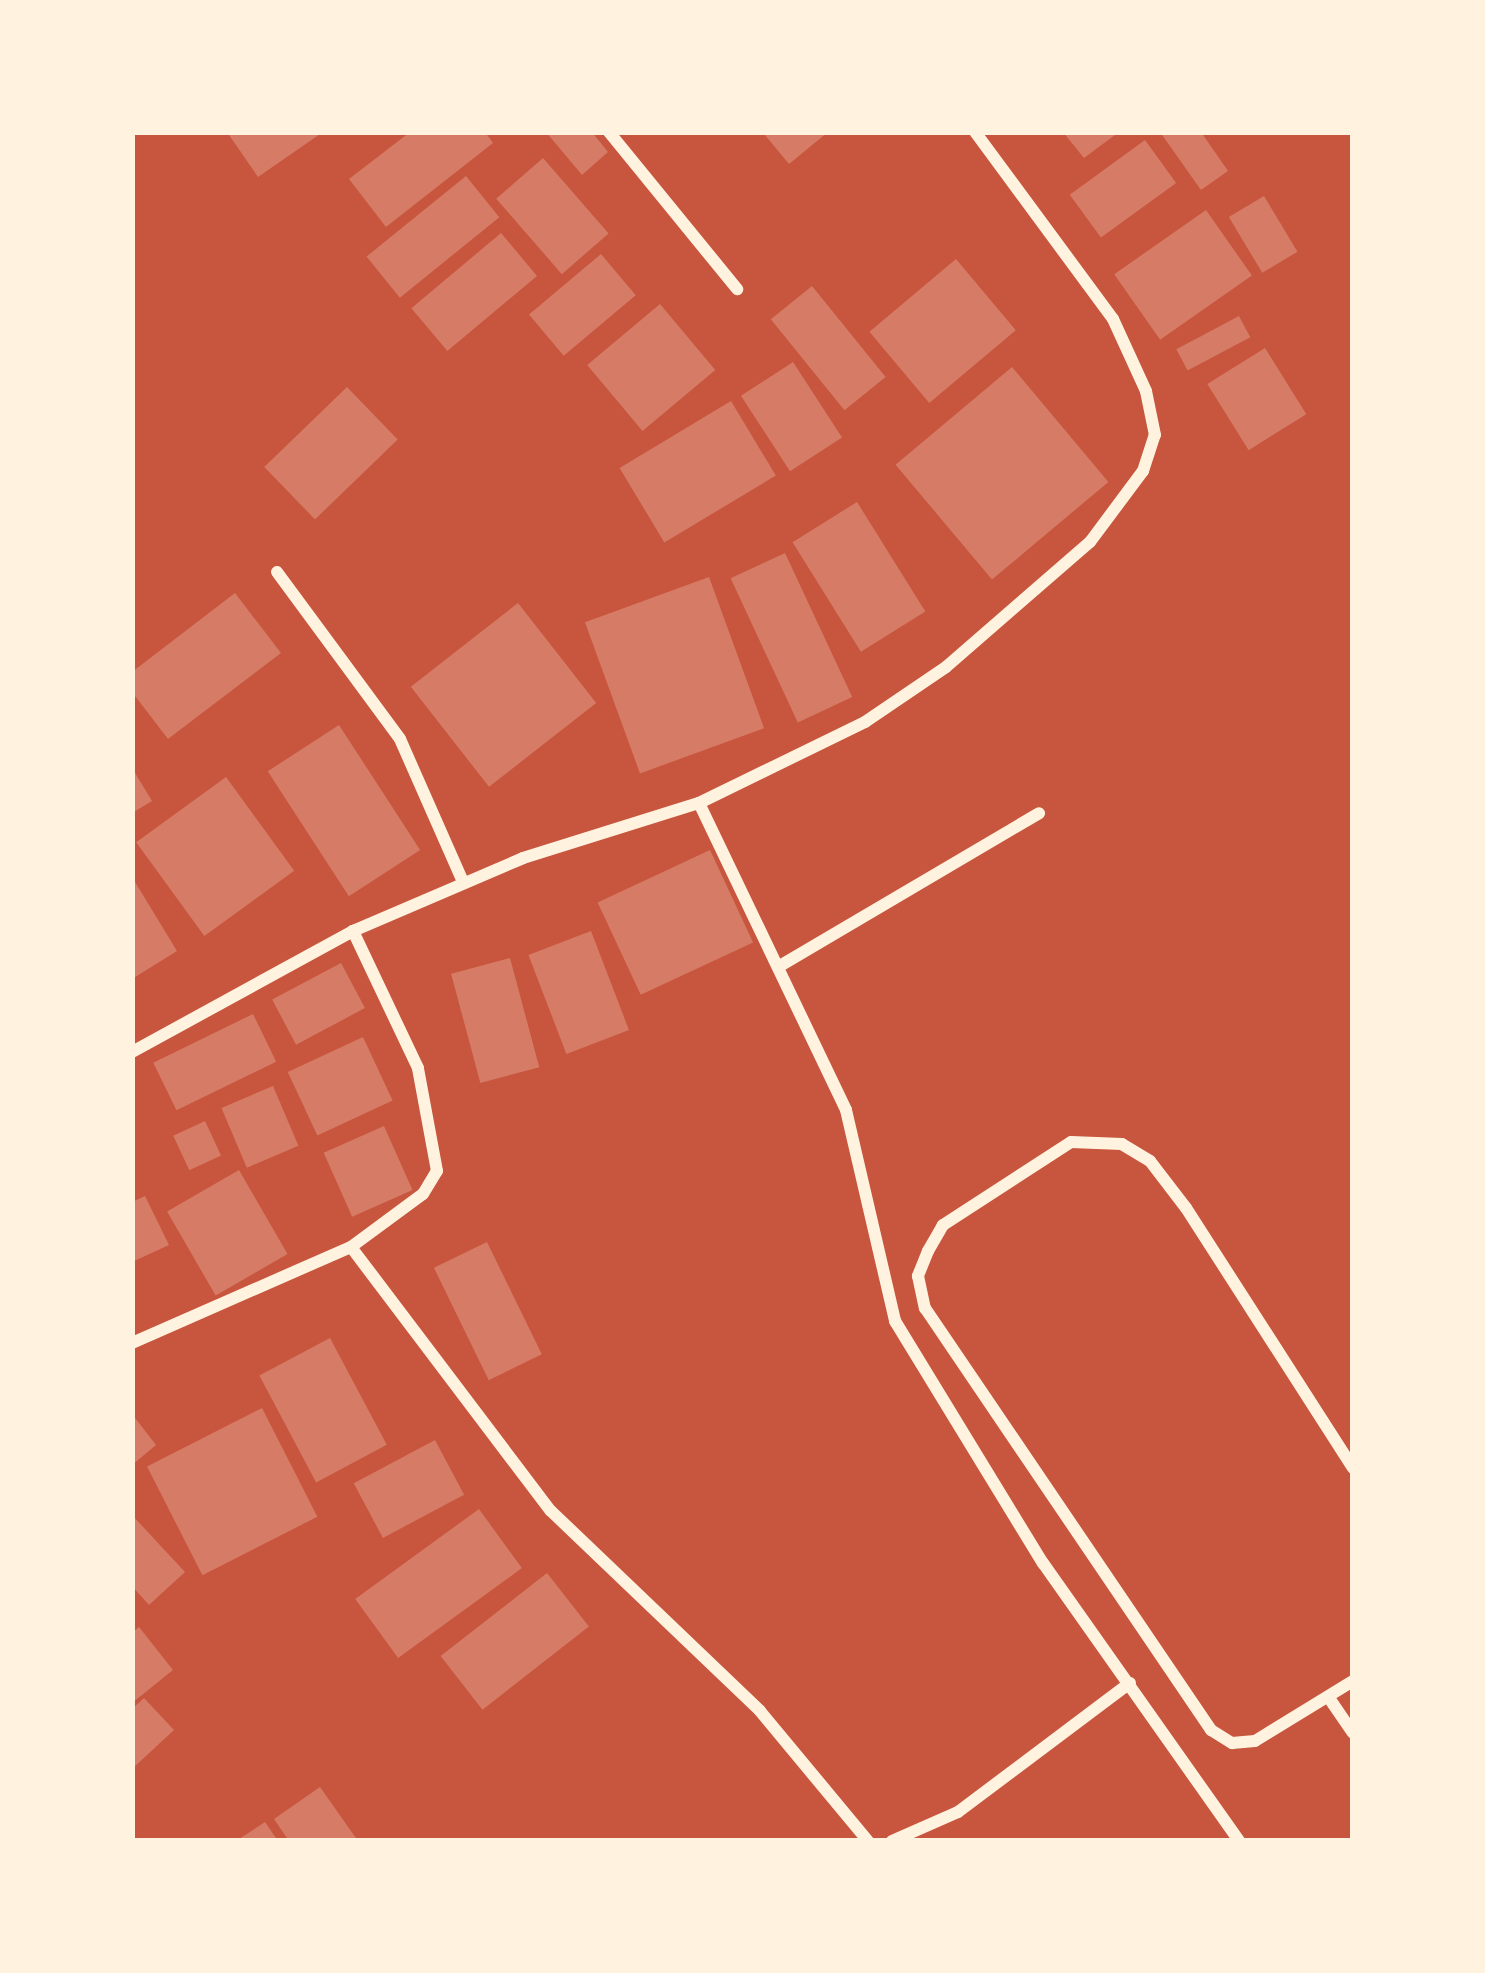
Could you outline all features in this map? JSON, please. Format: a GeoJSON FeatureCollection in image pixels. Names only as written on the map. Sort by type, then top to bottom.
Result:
{"type":"FeatureCollection","features":[{"type":"Feature","properties":{"kind":"street"},"geometry":{"type":"LineString","coordinates":[[609,132],[737,289]]}},
{"type":"Feature","properties":{"kind":"street"},"geometry":{"type":"LineString","coordinates":[[132,1052],[352,931],[463,882],[699,803],[865,722],[946,667],[1090,542],[1143,471],[1155,435],[1146,391],[1113,319],[975,132]]}},
{"type":"Feature","properties":{"kind":"street"},"geometry":{"type":"LineString","coordinates":[[277,572],[400,739],[463,882]]}},
{"type":"Feature","properties":{"kind":"street"},"geometry":{"type":"LineString","coordinates":[[699,803],[846,1110],[895,1322],[1043,1563],[1239,1841]]}},
{"type":"Feature","properties":{"kind":"street"},"geometry":{"type":"LineString","coordinates":[[778,967],[1039,813]]}},
{"type":"Feature","properties":{"kind":"street"},"geometry":{"type":"LineString","coordinates":[[132,1343],[351,1247],[423,1194],[437,1171],[418,1068],[352,931]]}},
{"type":"Feature","properties":{"kind":"street"},"geometry":{"type":"LineString","coordinates":[[1353,1468],[1186,1208],[1150,1161],[1122,1144],[1071,1142],[943,1225],[928,1251],[918,1276],[925,1308],[1210,1730],[1232,1743],[1255,1741],[1353,1682]]}},
{"type":"Feature","properties":{"kind":"street"},"geometry":{"type":"LineString","coordinates":[[351,1247],[537,1495],[760,1711],[868,1841]]}},
{"type":"Feature","properties":{"kind":"street"},"geometry":{"type":"LineString","coordinates":[[892,1841],[958,1812],[1130,1682]]}},
{"type":"Feature","properties":{"kind":"street"},"geometry":{"type":"LineString","coordinates":[[1329,1698],[1353,1732]]}},
{"type":"Feature","properties":{"kind":"building"},"geometry":{"type":"Polygon","coordinates":[[[227,132],[323,132],[258,177],[227,132]]]}},
{"type":"Feature","properties":{"kind":"building"},"geometry":{"type":"Polygon","coordinates":[[[410,132],[485,132],[493,143],[386,227],[349,179],[410,132]]]}},
{"type":"Feature","properties":{"kind":"building"},"geometry":{"type":"Polygon","coordinates":[[[546,132],[592,132],[608,152],[582,175],[546,132]]]}},
{"type":"Feature","properties":{"kind":"building"},"geometry":{"type":"Polygon","coordinates":[[[769,132],[828,132],[789,164],[765,135],[769,132]]]}},
{"type":"Feature","properties":{"kind":"building"},"geometry":{"type":"Polygon","coordinates":[[[1063,132],[1119,132],[1084,158],[1063,132]]]}},
{"type":"Feature","properties":{"kind":"building"},"geometry":{"type":"Polygon","coordinates":[[[1160,132],[1201,132],[1228,171],[1201,190],[1160,132]]]}},
{"type":"Feature","properties":{"kind":"building"},"geometry":{"type":"Polygon","coordinates":[[[1145,140],[1176,183],[1101,238],[1070,195],[1145,140]]]}},
{"type":"Feature","properties":{"kind":"building"},"geometry":{"type":"Polygon","coordinates":[[[543,158],[609,233],[562,274],[496,199],[543,158]]]}},
{"type":"Feature","properties":{"kind":"building"},"geometry":{"type":"Polygon","coordinates":[[[466,176],[499,217],[400,298],[367,257],[466,176]]]}},
{"type":"Feature","properties":{"kind":"building"},"geometry":{"type":"Polygon","coordinates":[[[1264,196],[1297,252],[1262,273],[1229,217],[1264,196]]]}},
{"type":"Feature","properties":{"kind":"building"},"geometry":{"type":"Polygon","coordinates":[[[1206,210],[1252,276],[1160,340],[1114,274],[1206,210]]]}},
{"type":"Feature","properties":{"kind":"building"},"geometry":{"type":"Polygon","coordinates":[[[501,233],[537,276],[447,351],[411,308],[501,233]]]}},
{"type":"Feature","properties":{"kind":"building"},"geometry":{"type":"Polygon","coordinates":[[[601,254],[636,295],[564,356],[529,314],[601,254]]]}},
{"type":"Feature","properties":{"kind":"building"},"geometry":{"type":"Polygon","coordinates":[[[956,259],[1016,330],[929,403],[869,332],[956,259]]]}},
{"type":"Feature","properties":{"kind":"building"},"geometry":{"type":"Polygon","coordinates":[[[812,286],[886,377],[844,410],[771,319],[812,286]]]}},
{"type":"Feature","properties":{"kind":"building"},"geometry":{"type":"Polygon","coordinates":[[[660,304],[715,370],[643,431],[587,365],[660,304]]]}},
{"type":"Feature","properties":{"kind":"building"},"geometry":{"type":"Polygon","coordinates":[[[1239,316],[1250,337],[1188,371],[1176,349],[1239,316]]]}},
{"type":"Feature","properties":{"kind":"building"},"geometry":{"type":"Polygon","coordinates":[[[1265,348],[1306,414],[1249,450],[1207,384],[1265,348]]]}},
{"type":"Feature","properties":{"kind":"building"},"geometry":{"type":"Polygon","coordinates":[[[793,362],[842,437],[790,471],[741,396],[793,362]]]}},
{"type":"Feature","properties":{"kind":"building"},"geometry":{"type":"Polygon","coordinates":[[[1012,367],[1108,482],[992,580],[896,465],[1012,367]]]}},
{"type":"Feature","properties":{"kind":"building"},"geometry":{"type":"Polygon","coordinates":[[[347,387],[398,440],[315,519],[264,467],[347,387]]]}},
{"type":"Feature","properties":{"kind":"building"},"geometry":{"type":"Polygon","coordinates":[[[731,401],[776,476],[664,543],[620,468],[731,401]]]}},
{"type":"Feature","properties":{"kind":"building"},"geometry":{"type":"Polygon","coordinates":[[[857,502],[925,611],[861,652],[793,542],[857,502]]]}},
{"type":"Feature","properties":{"kind":"building"},"geometry":{"type":"Polygon","coordinates":[[[785,553],[852,697],[798,722],[731,578],[785,553]]]}},
{"type":"Feature","properties":{"kind":"building"},"geometry":{"type":"Polygon","coordinates":[[[709,577],[764,728],[640,773],[585,622],[709,577]]]}},
{"type":"Feature","properties":{"kind":"building"},"geometry":{"type":"Polygon","coordinates":[[[235,593],[281,653],[168,739],[132,692],[132,672],[235,593]]]}},
{"type":"Feature","properties":{"kind":"building"},"geometry":{"type":"Polygon","coordinates":[[[518,603],[596,703],[489,787],[411,687],[518,603]]]}},
{"type":"Feature","properties":{"kind":"building"},"geometry":{"type":"Polygon","coordinates":[[[339,725],[420,850],[349,896],[268,771],[339,725]]]}},
{"type":"Feature","properties":{"kind":"building"},"geometry":{"type":"Polygon","coordinates":[[[132,768],[152,801],[132,813],[132,768]]]}},
{"type":"Feature","properties":{"kind":"building"},"geometry":{"type":"Polygon","coordinates":[[[226,777],[294,871],[204,936],[136,842],[226,777]]]}},
{"type":"Feature","properties":{"kind":"building"},"geometry":{"type":"Polygon","coordinates":[[[710,850],[753,942],[641,995],[598,902],[710,850]]]}},
{"type":"Feature","properties":{"kind":"building"},"geometry":{"type":"Polygon","coordinates":[[[132,877],[177,951],[132,979],[132,877]]]}},
{"type":"Feature","properties":{"kind":"building"},"geometry":{"type":"Polygon","coordinates":[[[591,931],[629,1030],[566,1054],[528,955],[591,931]]]}},
{"type":"Feature","properties":{"kind":"building"},"geometry":{"type":"Polygon","coordinates":[[[510,958],[539,1067],[480,1083],[451,974],[510,958]]]}},
{"type":"Feature","properties":{"kind":"building"},"geometry":{"type":"Polygon","coordinates":[[[341,963],[365,1008],[296,1045],[272,1000],[341,963]]]}},
{"type":"Feature","properties":{"kind":"building"},"geometry":{"type":"Polygon","coordinates":[[[253,1014],[276,1062],[176,1110],[153,1063],[253,1014]]]}},
{"type":"Feature","properties":{"kind":"building"},"geometry":{"type":"Polygon","coordinates":[[[363,1037],[393,1100],[317,1136],[288,1072],[363,1037]]]}},
{"type":"Feature","properties":{"kind":"building"},"geometry":{"type":"Polygon","coordinates":[[[273,1086],[298,1146],[247,1168],[221,1108],[273,1086]]]}},
{"type":"Feature","properties":{"kind":"building"},"geometry":{"type":"Polygon","coordinates":[[[205,1121],[221,1155],[189,1170],[173,1136],[205,1121]]]}},
{"type":"Feature","properties":{"kind":"building"},"geometry":{"type":"Polygon","coordinates":[[[384,1126],[412,1190],[352,1217],[324,1153],[384,1126]]]}},
{"type":"Feature","properties":{"kind":"building"},"geometry":{"type":"Polygon","coordinates":[[[239,1170],[288,1254],[216,1296],[167,1212],[239,1170]]]}},
{"type":"Feature","properties":{"kind":"building"},"geometry":{"type":"Polygon","coordinates":[[[145,1196],[169,1245],[132,1262],[132,1202],[145,1196]]]}},
{"type":"Feature","properties":{"kind":"building"},"geometry":{"type":"Polygon","coordinates":[[[487,1242],[542,1354],[489,1380],[434,1268],[487,1242]]]}},
{"type":"Feature","properties":{"kind":"building"},"geometry":{"type":"Polygon","coordinates":[[[330,1338],[387,1445],[316,1482],[259,1376],[330,1338]]]}},
{"type":"Feature","properties":{"kind":"building"},"geometry":{"type":"Polygon","coordinates":[[[262,1408],[317,1517],[202,1575],[147,1467],[262,1408]]]}},
{"type":"Feature","properties":{"kind":"building"},"geometry":{"type":"Polygon","coordinates":[[[132,1414],[156,1445],[132,1465],[132,1414]]]}},
{"type":"Feature","properties":{"kind":"building"},"geometry":{"type":"Polygon","coordinates":[[[435,1440],[464,1495],[383,1538],[354,1483],[435,1440]]]}},
{"type":"Feature","properties":{"kind":"building"},"geometry":{"type":"Polygon","coordinates":[[[479,1509],[522,1568],[398,1658],[355,1599],[479,1509]]]}},
{"type":"Feature","properties":{"kind":"building"},"geometry":{"type":"Polygon","coordinates":[[[132,1515],[185,1572],[149,1605],[132,1586],[132,1515]]]}},
{"type":"Feature","properties":{"kind":"building"},"geometry":{"type":"Polygon","coordinates":[[[547,1573],[589,1627],[482,1710],[441,1656],[547,1573]]]}},
{"type":"Feature","properties":{"kind":"building"},"geometry":{"type":"Polygon","coordinates":[[[139,1627],[173,1670],[132,1703],[132,1633],[139,1627]]]}},
{"type":"Feature","properties":{"kind":"building"},"geometry":{"type":"Polygon","coordinates":[[[144,1698],[174,1730],[132,1769],[132,1709],[144,1698]]]}},
{"type":"Feature","properties":{"kind":"building"},"geometry":{"type":"Polygon","coordinates":[[[320,1787],[358,1841],[289,1841],[274,1819],[320,1787]]]}},
{"type":"Feature","properties":{"kind":"building"},"geometry":{"type":"Polygon","coordinates":[[[265,1822],[278,1841],[236,1841],[265,1822]]]}}]}
